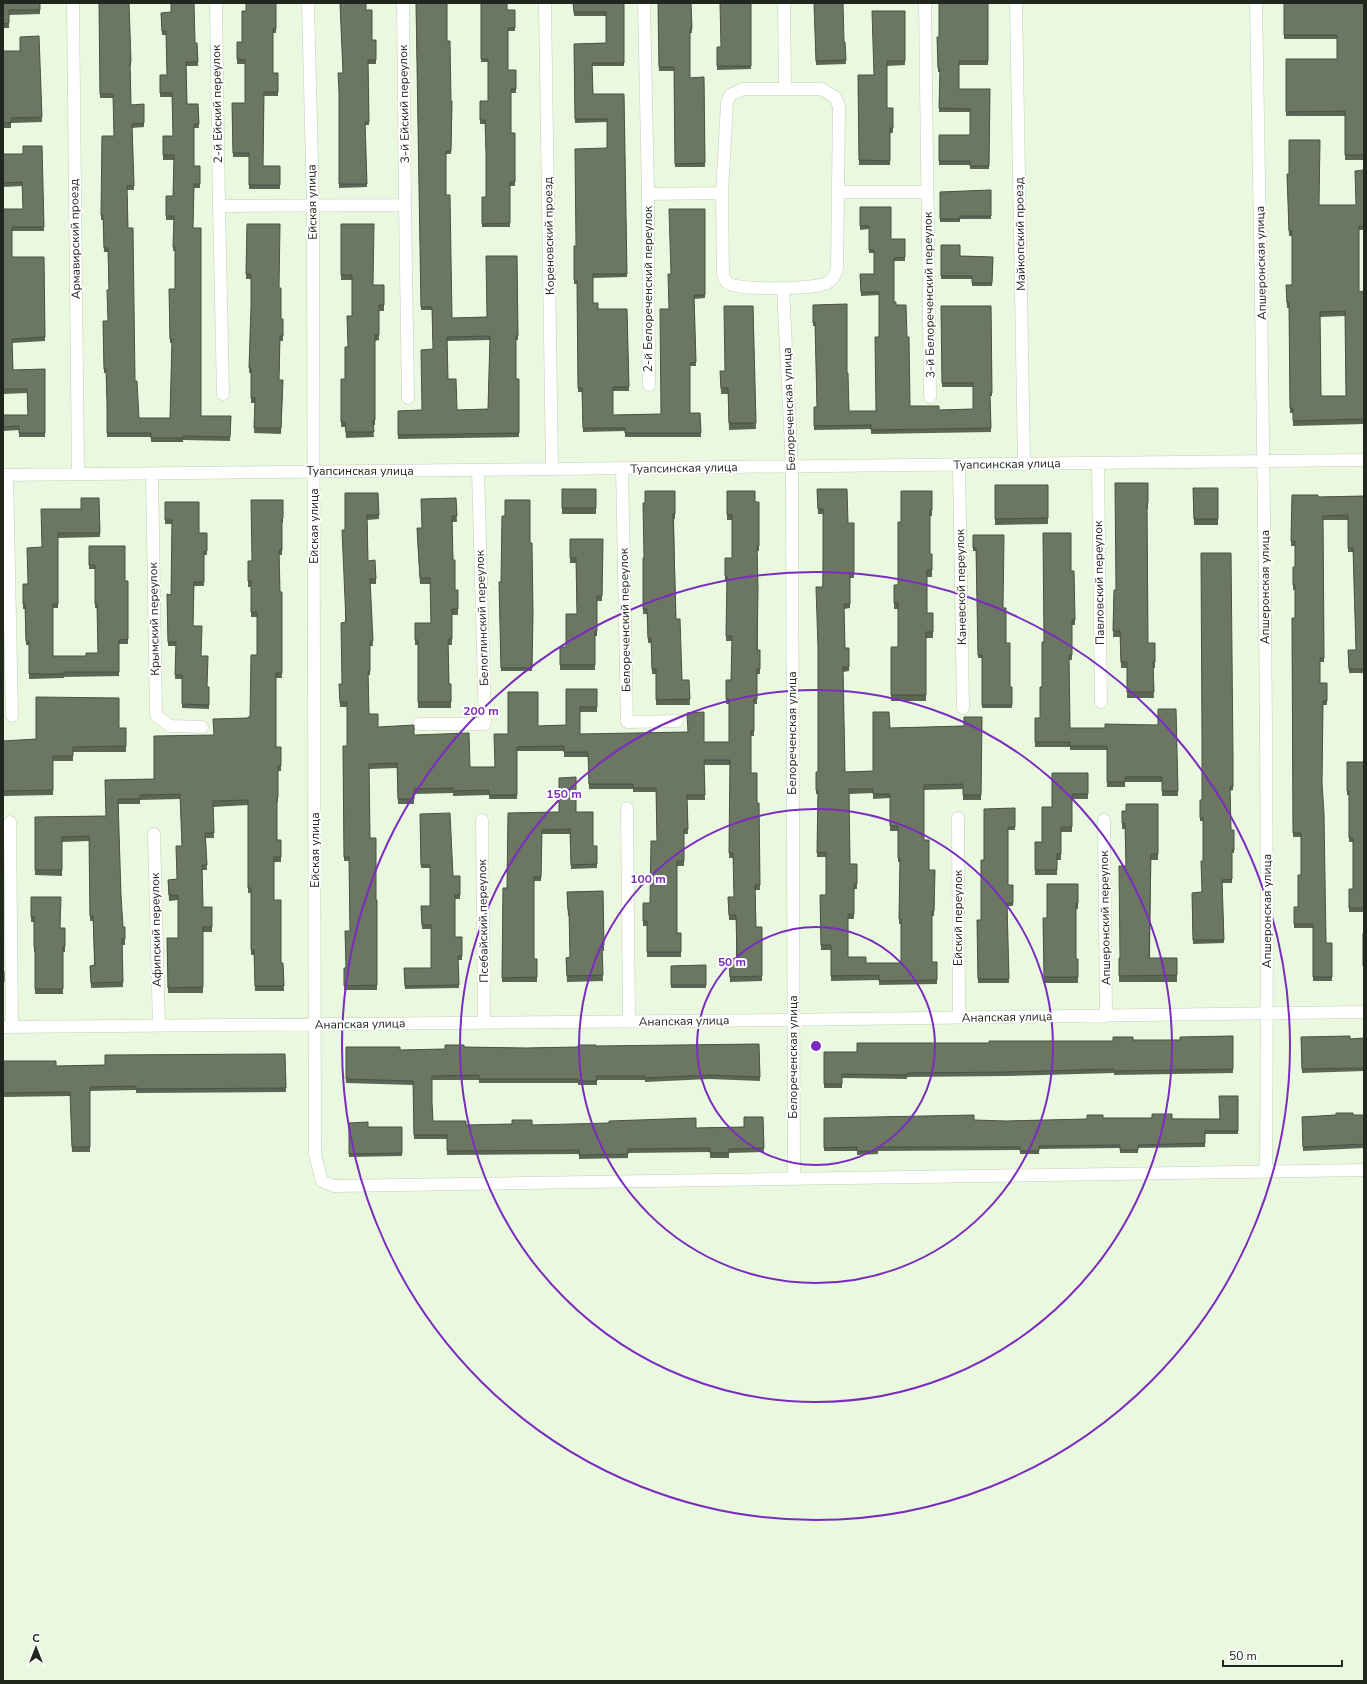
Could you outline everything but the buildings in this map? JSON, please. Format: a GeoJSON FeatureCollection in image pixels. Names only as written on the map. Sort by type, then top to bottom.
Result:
{"type":"FeatureCollection","features":[{"type":"Feature","properties":{"kind":"street","name":"Армавирский проезд"},"geometry":{"type":"LineString","coordinates":[[73,3],[78,474]]}},
{"type":"Feature","properties":{"kind":"street","name":"2-й Ейский переулок"},"geometry":{"type":"LineString","coordinates":[[216,3],[223,394]]}},
{"type":"Feature","properties":{"kind":"street","name":"Ейская улица"},"geometry":{"type":"LineString","coordinates":[[308,3],[313,206],[316,1024],[315,1155],[322,1181],[334,1186],[794,1178]]}},
{"type":"Feature","properties":{"kind":"street","name":"3-й Ейский переулок"},"geometry":{"type":"LineString","coordinates":[[403,3],[408,398]]}},
{"type":"Feature","properties":{"kind":"street","name":"Кореновский проезд"},"geometry":{"type":"LineString","coordinates":[[545,3],[552,469]]}},
{"type":"Feature","properties":{"kind":"street","name":"2-й Белореченский переулок"},"geometry":{"type":"LineString","coordinates":[[644,3],[648,194],[649,385]]}},
{"type":"Feature","properties":{"kind":"street"},"geometry":{"type":"LineString","coordinates":[[784,3],[785,89]]}},
{"type":"Feature","properties":{"kind":"street","name":"3-й Белореченский переулок"},"geometry":{"type":"LineString","coordinates":[[924,3],[930,397]]}},
{"type":"Feature","properties":{"kind":"street","name":"Майкопский проезд"},"geometry":{"type":"LineString","coordinates":[[1016,3],[1024,464]]}},
{"type":"Feature","properties":{"kind":"street","name":"Апшеронская улица"},"geometry":{"type":"LineString","coordinates":[[1256,3],[1264,461],[1267,1013],[1266,1172]]}},
{"type":"Feature","properties":{"kind":"street"},"geometry":{"type":"LineString","coordinates":[[743,89],[785,89],[821,89],[835,97],[839,106],[836,274],[832,279],[820,286],[740,288],[728,283],[723,275],[722,193],[727,103],[730,95],[743,89]]}},
{"type":"Feature","properties":{"kind":"street"},"geometry":{"type":"LineString","coordinates":[[838,192],[927,192]]}},
{"type":"Feature","properties":{"kind":"street","name":"2-й Белореченский переулок"},"geometry":{"type":"LineString","coordinates":[[648,194],[722,193]]}},
{"type":"Feature","properties":{"kind":"street"},"geometry":{"type":"LineString","coordinates":[[219,206],[405,205]]}},
{"type":"Feature","properties":{"kind":"street","name":"Белореченская улица"},"geometry":{"type":"LineString","coordinates":[[784,288],[792,467],[794,1178]]}},
{"type":"Feature","properties":{"kind":"street","name":"Туапсинская улица"},"geometry":{"type":"LineString","coordinates":[[5,475],[1364,460]]}},
{"type":"Feature","properties":{"kind":"street","name":"Павловский переулок"},"geometry":{"type":"LineString","coordinates":[[1098,464],[1101,702]]}},
{"type":"Feature","properties":{"kind":"street","name":"Каневской переулок"},"geometry":{"type":"LineString","coordinates":[[959,465],[963,708]]}},
{"type":"Feature","properties":{"kind":"street","name":"Белореченский переулок"},"geometry":{"type":"LineString","coordinates":[[622,468],[627,722],[677,722]]}},
{"type":"Feature","properties":{"kind":"street","name":"Белоглинский переулок"},"geometry":{"type":"LineString","coordinates":[[419,724],[485,724],[478,470]]}},
{"type":"Feature","properties":{"kind":"street","name":"Крымский переулок"},"geometry":{"type":"LineString","coordinates":[[152,473],[156,715],[170,726],[202,727]]}},
{"type":"Feature","properties":{"kind":"street"},"geometry":{"type":"LineString","coordinates":[[5,475],[12,716]]}},
{"type":"Feature","properties":{"kind":"street"},"geometry":{"type":"LineString","coordinates":[[627,808],[629,1022]]}},
{"type":"Feature","properties":{"kind":"street","name":"Ейский переулок"},"geometry":{"type":"LineString","coordinates":[[958,818],[959,1018]]}},
{"type":"Feature","properties":{"kind":"street","name":"Псебайский переулок"},"geometry":{"type":"LineString","coordinates":[[482,820],[484,1022]]}},
{"type":"Feature","properties":{"kind":"street","name":"Апшеронский переулок"},"geometry":{"type":"LineString","coordinates":[[1104,820],[1106,1016]]}},
{"type":"Feature","properties":{"kind":"street"},"geometry":{"type":"LineString","coordinates":[[8,1027],[10,822]]}},
{"type":"Feature","properties":{"kind":"street","name":"Афипский переулок"},"geometry":{"type":"LineString","coordinates":[[154,834],[159,1026]]}},
{"type":"Feature","properties":{"kind":"street","name":"Анапская улица"},"geometry":{"type":"LineString","coordinates":[[8,1027],[629,1022],[1364,1012]]}},
{"type":"Feature","properties":{"kind":"street"},"geometry":{"type":"LineString","coordinates":[[794,1178],[1364,1170]]}}]}
